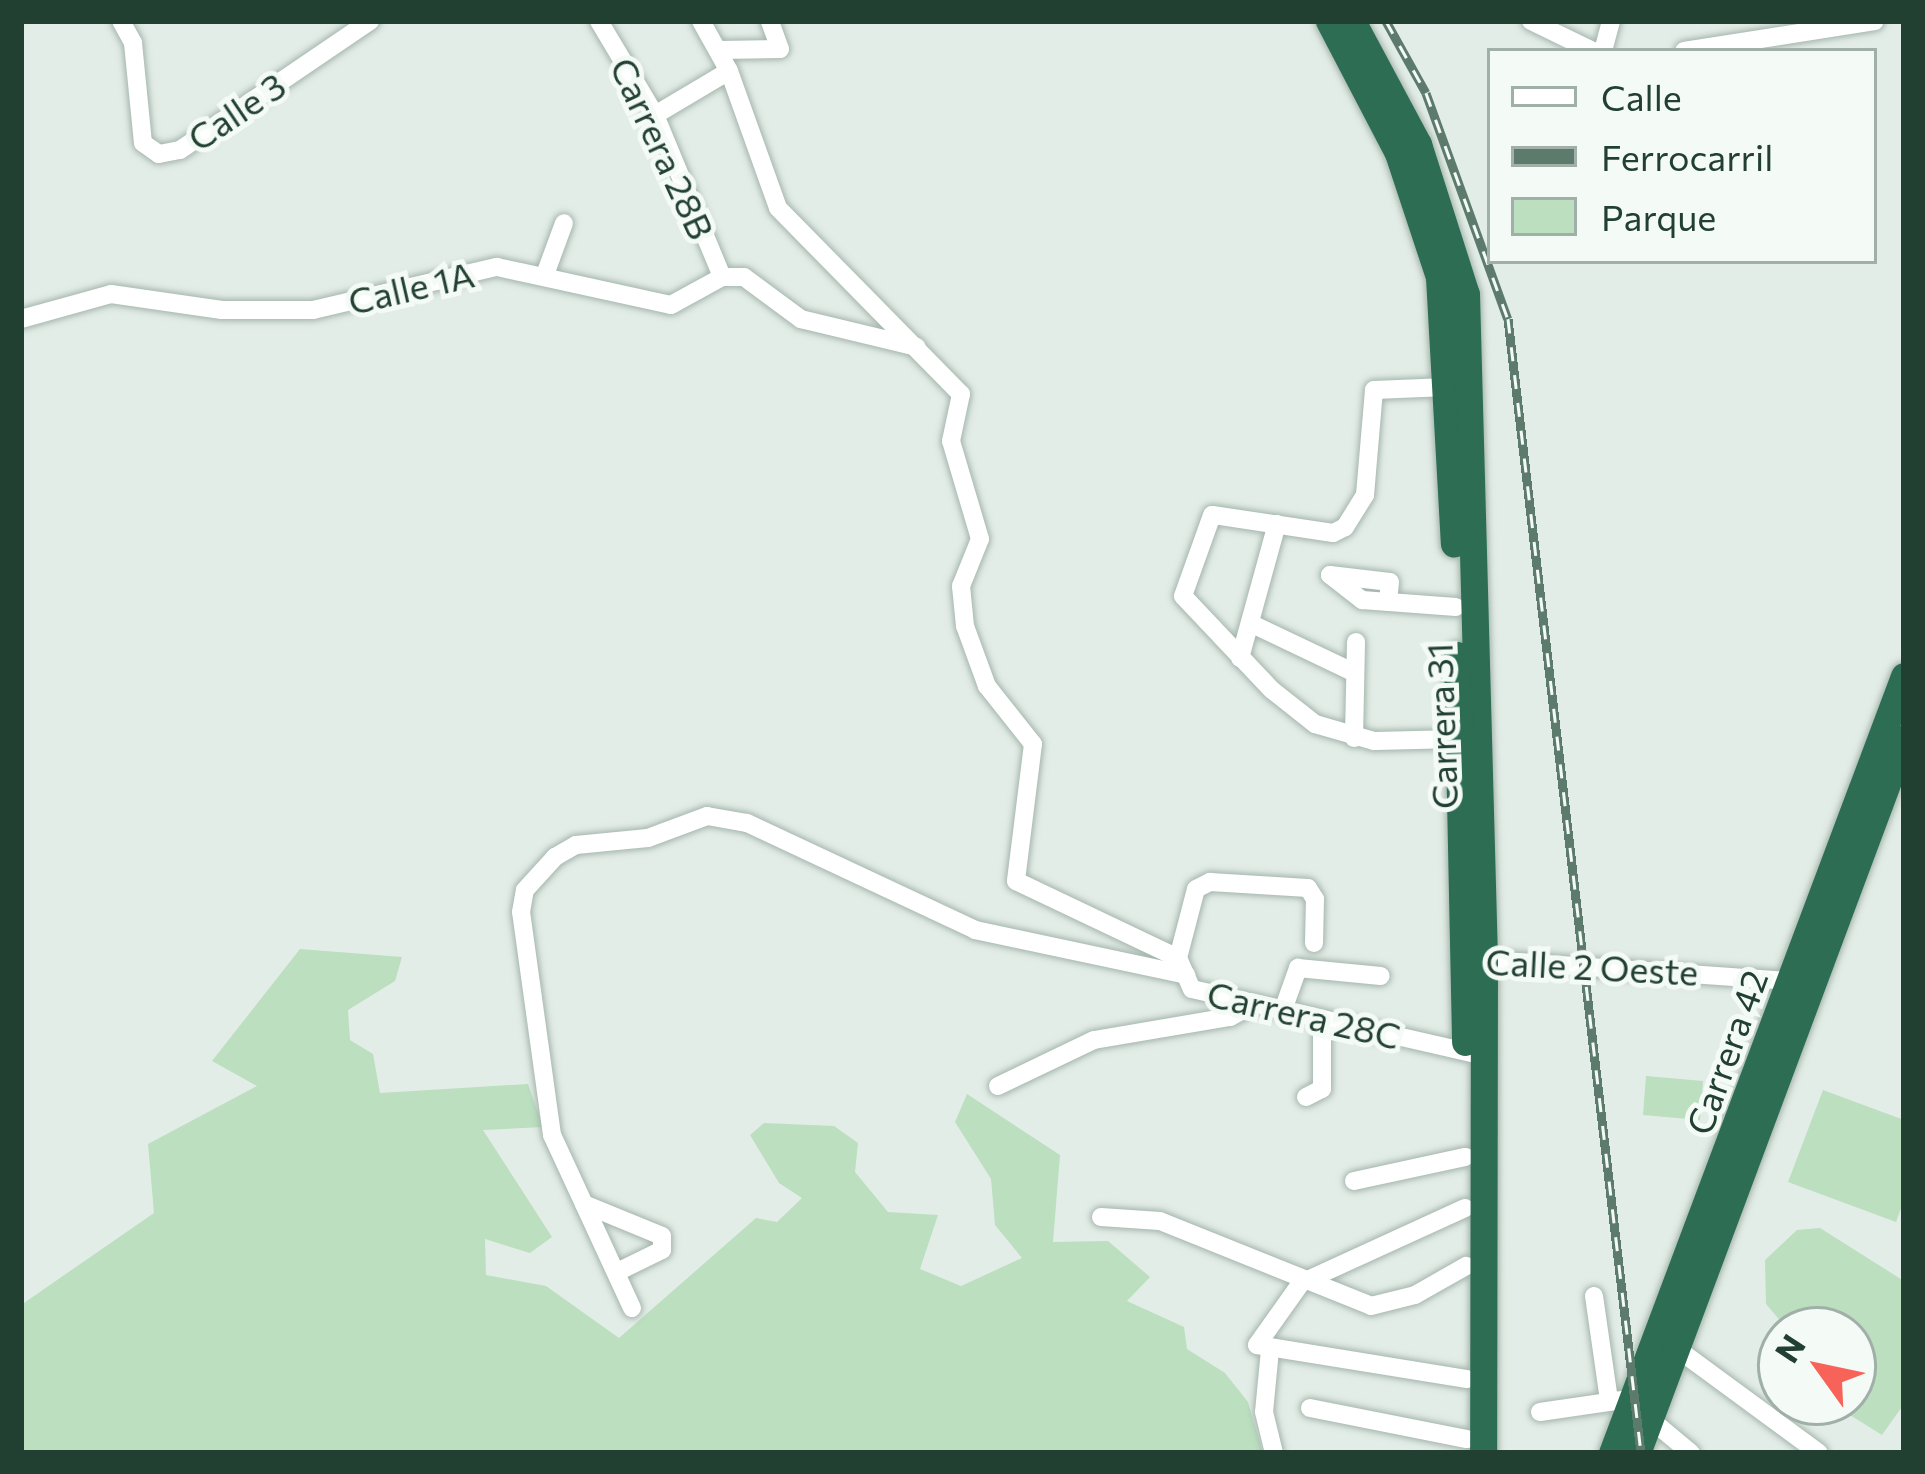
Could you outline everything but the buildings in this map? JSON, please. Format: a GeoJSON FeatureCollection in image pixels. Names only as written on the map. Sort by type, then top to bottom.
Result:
{"type":"FeatureCollection","features":[{"type":"Feature","properties":{"kind":"highway","name":"Carrera 31"},"geometry":{"type":"LineString","coordinates":[[1329,21],[1422,214],[1442,294],[1458,739],[1474,959]]}},
{"type":"Feature","properties":{"kind":"highway","name":"Carrera 31"},"geometry":{"type":"LineString","coordinates":[[1352,21],[1418,144],[1466,294],[1475,1054],[1472,1448]]}},
{"type":"Feature","properties":{"kind":"highway","name":"Carrera 42"},"geometry":{"type":"LineString","coordinates":[[1612,1453],[1904,676]]}},
{"type":"Feature","properties":{"kind":"highway","name":"Carrera 42"},"geometry":{"type":"LineString","coordinates":[[1637,1453],[1631,1405],[1676,1348],[1904,738]]}},
{"type":"Feature","properties":{"kind":"highway","name":"Carrera 31"},"geometry":{"type":"LineString","coordinates":[[1472,1448],[1465,1157],[1475,1054]]}},
{"type":"Feature","properties":{"kind":"street","name":"Calle 3"},"geometry":{"type":"LineString","coordinates":[[122,21],[133,44],[143,143],[158,154],[180,150],[370,21]]}},
{"type":"Feature","properties":{"kind":"street","name":"Carrera 28B"},"geometry":{"type":"LineString","coordinates":[[599,21],[656,115],[722,277]]}},
{"type":"Feature","properties":{"kind":"street"},"geometry":{"type":"LineString","coordinates":[[700,21],[729,71],[778,208],[921,348]]}},
{"type":"Feature","properties":{"kind":"street"},"geometry":{"type":"LineString","coordinates":[[720,50],[780,50],[770,21]]}},
{"type":"Feature","properties":{"kind":"street"},"geometry":{"type":"LineString","coordinates":[[1531,21],[1587,48]]}},
{"type":"Feature","properties":{"kind":"street"},"geometry":{"type":"LineString","coordinates":[[1703,48],[1875,21]]}},
{"type":"Feature","properties":{"kind":"street"},"geometry":{"type":"LineString","coordinates":[[656,115],[729,71]]}},
{"type":"Feature","properties":{"kind":"street"},"geometry":{"type":"LineString","coordinates":[[546,272],[564,223]]}},
{"type":"Feature","properties":{"kind":"street","name":"Calle 1A"},"geometry":{"type":"LineString","coordinates":[[21,319],[111,294],[222,310],[313,310],[497,267],[546,272],[671,305],[722,277]]}},
{"type":"Feature","properties":{"kind":"street"},"geometry":{"type":"LineString","coordinates":[[722,277],[744,278],[801,319],[921,348]]}},
{"type":"Feature","properties":{"kind":"street","name":"Carrera 28C"},"geometry":{"type":"LineString","coordinates":[[921,348],[961,394],[951,441],[980,539],[961,586],[965,626],[987,686],[1034,744],[1016,881],[1182,966],[1192,989],[1475,1054]]}},
{"type":"Feature","properties":{"kind":"street"},"geometry":{"type":"LineString","coordinates":[[1448,387],[1374,390],[1365,495],[1345,527],[1334,533],[1212,515],[1183,596],[1240,658],[1316,724],[1354,738],[1458,739]]}},
{"type":"Feature","properties":{"kind":"street"},"geometry":{"type":"LineString","coordinates":[[1240,658],[1277,524]]}},
{"type":"Feature","properties":{"kind":"street"},"geometry":{"type":"LineString","coordinates":[[1389,592],[1456,607]]}},
{"type":"Feature","properties":{"kind":"street"},"geometry":{"type":"LineString","coordinates":[[1250,623],[1355,674]]}},
{"type":"Feature","properties":{"kind":"street"},"geometry":{"type":"LineString","coordinates":[[1354,738],[1356,642]]}},
{"type":"Feature","properties":{"kind":"street"},"geometry":{"type":"LineString","coordinates":[[632,1308],[552,1135],[520,913],[536,873],[576,845],[648,838],[707,816],[747,823],[976,930],[1182,966],[1196,889],[1210,882],[1307,888],[1315,899],[1314,943]]}},
{"type":"Feature","properties":{"kind":"street","name":"Calle 2 Oeste"},"geometry":{"type":"LineString","coordinates":[[1474,959],[1790,981]]}},
{"type":"Feature","properties":{"kind":"street"},"geometry":{"type":"LineString","coordinates":[[1282,1010],[1298,968],[1382,976]]}},
{"type":"Feature","properties":{"kind":"street"},"geometry":{"type":"LineString","coordinates":[[998,1086],[1094,1040],[1212,1021],[1254,1004]]}},
{"type":"Feature","properties":{"kind":"street"},"geometry":{"type":"LineString","coordinates":[[1306,1097],[1322,1089],[1322,1019]]}},
{"type":"Feature","properties":{"kind":"street"},"geometry":{"type":"LineString","coordinates":[[1354,1181],[1465,1157]]}},
{"type":"Feature","properties":{"kind":"street"},"geometry":{"type":"LineString","coordinates":[[584,1204],[662,1235],[662,1250],[616,1272]]}},
{"type":"Feature","properties":{"kind":"street"},"geometry":{"type":"LineString","coordinates":[[1270,1452],[1264,1412],[1264,1348],[1301,1283],[1465,1208]]}},
{"type":"Feature","properties":{"kind":"street"},"geometry":{"type":"LineString","coordinates":[[1101,1217],[1160,1221],[1353,1302],[1391,1304],[1466,1267]]}},
{"type":"Feature","properties":{"kind":"street"},"geometry":{"type":"LineString","coordinates":[[1594,1296],[1631,1405],[1653,1453]]}},
{"type":"Feature","properties":{"kind":"street"},"geometry":{"type":"LineString","coordinates":[[1264,1348],[1467,1379]]}},
{"type":"Feature","properties":{"kind":"street"},"geometry":{"type":"LineString","coordinates":[[1676,1348],[1817,1452]]}},
{"type":"Feature","properties":{"kind":"street"},"geometry":{"type":"LineString","coordinates":[[1540,1412],[1631,1405],[1691,1453]]}},
{"type":"Feature","properties":{"kind":"street"},"geometry":{"type":"LineString","coordinates":[[1310,1408],[1472,1448]]}},
{"type":"Feature","properties":{"kind":"green space"},"geometry":{"type":"Polygon","coordinates":[[[300,949],[402,957],[395,981],[348,1010],[350,1040],[373,1054],[380,1093],[528,1084],[543,1127],[483,1130],[552,1237],[530,1253],[485,1239],[486,1275],[546,1286],[619,1338],[756,1218],[777,1222],[802,1198],[779,1183],[750,1135],[764,1123],[834,1126],[858,1143],[855,1172],[888,1212],[938,1215],[920,1269],[961,1286],[1022,1258],[995,1225],[991,1179],[955,1122],[967,1094],[1060,1155],[1053,1242],[1108,1241],[1150,1277],[1127,1301],[1184,1327],[1187,1349],[1225,1373],[1248,1402],[1263,1453],[21,1453],[21,1305],[154,1213],[148,1144],[257,1086],[212,1061],[300,949]]]}},
{"type":"Feature","properties":{"kind":"green space"},"geometry":{"type":"Polygon","coordinates":[[[1646,1076],[1703,1081],[1700,1120],[1643,1115],[1646,1076]]]}},
{"type":"Feature","properties":{"kind":"green space"},"geometry":{"type":"Polygon","coordinates":[[[1823,1090],[1904,1120],[1904,1200],[1896,1222],[1788,1182],[1823,1090]]]}},
{"type":"Feature","properties":{"kind":"green space"},"geometry":{"type":"Polygon","coordinates":[[[1820,1228],[1904,1281],[1904,1404],[1882,1435],[1868,1426],[1877,1426],[1877,1306],[1766,1304],[1765,1260],[1797,1230],[1820,1228]]]}},
{"type":"Feature","properties":{"kind":"railway"},"geometry":{"type":"LineString","coordinates":[[1386,21],[1426,93],[1487,261]]}},
{"type":"Feature","properties":{"kind":"railway"},"geometry":{"type":"LineString","coordinates":[[1488,264],[1508,319],[1641,1453]]}}]}
